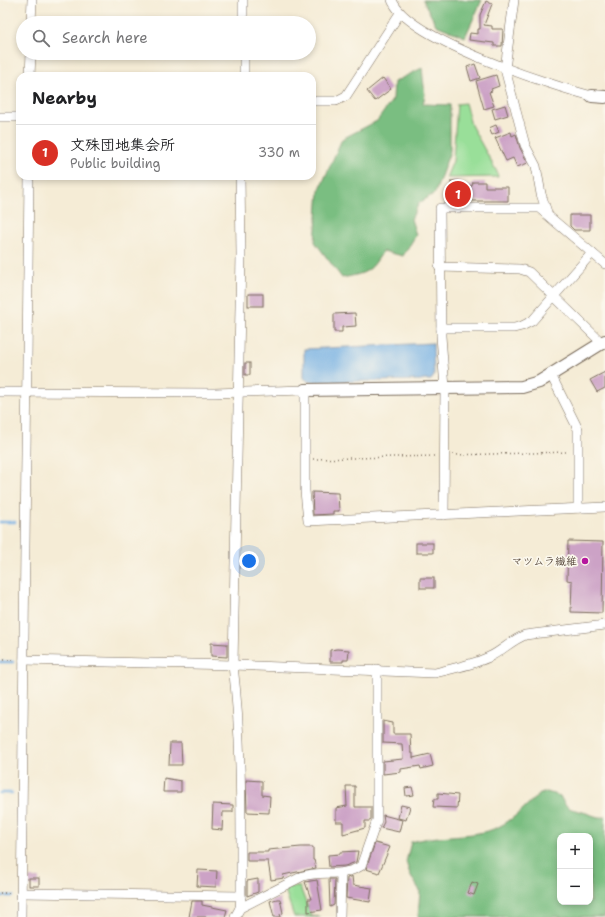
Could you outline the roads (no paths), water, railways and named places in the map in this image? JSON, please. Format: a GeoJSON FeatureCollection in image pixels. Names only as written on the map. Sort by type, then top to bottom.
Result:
{"type":"FeatureCollection","features":[{"type":"Feature","properties":{"kind":"street"},"geometry":{"type":"LineString","coordinates":[[31,16],[32,0]]}},
{"type":"Feature","properties":{"kind":"street"},"geometry":{"type":"LineString","coordinates":[[243,0],[244,16]]}},
{"type":"Feature","properties":{"kind":"street"},"geometry":{"type":"LineString","coordinates":[[392,0],[400,13],[421,28],[456,47],[505,69],[564,89],[592,96],[605,97]]}},
{"type":"Feature","properties":{"kind":"street"},"geometry":{"type":"LineString","coordinates":[[514,0],[505,69],[525,145],[536,166],[541,194],[549,217]]}},
{"type":"Feature","properties":{"kind":"street"},"geometry":{"type":"LineString","coordinates":[[316,101],[336,102],[346,96],[400,13]]}},
{"type":"Feature","properties":{"kind":"street"},"geometry":{"type":"LineString","coordinates":[[30,60],[30,72]]}},
{"type":"Feature","properties":{"kind":"street"},"geometry":{"type":"LineString","coordinates":[[244,60],[244,72]]}},
{"type":"Feature","properties":{"kind":"street"},"geometry":{"type":"LineString","coordinates":[[0,117],[16,117]]}},
{"type":"Feature","properties":{"kind":"street"},"geometry":{"type":"LineString","coordinates":[[21,917],[26,393],[30,233],[29,180]]}},
{"type":"Feature","properties":{"kind":"street"},"geometry":{"type":"LineString","coordinates":[[235,917],[240,908],[241,896],[237,695],[233,665],[240,180]]}},
{"type":"Feature","properties":{"kind":"street"},"geometry":{"type":"LineString","coordinates":[[444,515],[445,388],[439,267],[440,208],[538,208],[605,264]]}},
{"type":"Feature","properties":{"kind":"street"},"geometry":{"type":"LineString","coordinates":[[441,328],[514,328],[522,326],[532,321],[592,253]]}},
{"type":"Feature","properties":{"kind":"street"},"geometry":{"type":"LineString","coordinates":[[0,392],[238,392],[522,387],[539,382],[604,342],[529,272],[520,269],[439,267]]}},
{"type":"Feature","properties":{"kind":"street"},"geometry":{"type":"LineString","coordinates":[[551,375],[578,429],[578,508]]}},
{"type":"Feature","properties":{"kind":"street"},"geometry":{"type":"LineString","coordinates":[[305,390],[305,491],[308,521],[605,508]]}},
{"type":"Feature","properties":{"kind":"street"},"geometry":{"type":"LineString","coordinates":[[24,660],[377,669],[435,673],[466,665],[490,656],[516,639],[525,636],[605,625]]}},
{"type":"Feature","properties":{"kind":"street"},"geometry":{"type":"LineString","coordinates":[[240,908],[303,876],[310,874],[341,874],[353,871],[361,866],[377,820],[377,669]]}},
{"type":"Feature","properties":{"kind":"street"},"geometry":{"type":"LineString","coordinates":[[340,917],[341,874]]}},
{"type":"Feature","properties":{"kind":"street"},"geometry":{"type":"LineString","coordinates":[[21,893],[241,896]]}},
{"type":"Feature","properties":{"kind":"water"},"geometry":{"type":"Polygon","coordinates":[[[433,343],[434,376],[431,380],[309,382],[304,378],[304,349],[433,343]]]}},
{"type":"Feature","properties":{"kind":"waterway"},"geometry":{"type":"LineString","coordinates":[[0,522],[15,522]]}},
{"type":"Feature","properties":{"kind":"waterway"},"geometry":{"type":"LineString","coordinates":[[0,662],[13,662]]}},
{"type":"Feature","properties":{"kind":"waterway"},"geometry":{"type":"LineString","coordinates":[[0,793],[12,793]]}},
{"type":"Feature","properties":{"kind":"waterway"},"geometry":{"type":"LineString","coordinates":[[0,896],[13,896]]}},
{"type":"Feature","properties":{"kind":"place","name":"文殊団地集会所"},"geometry":{"type":"Point","coordinates":[458,194]}},
{"type":"Feature","properties":{"kind":"place","name":"マツムラ繊維"},"geometry":{"type":"Point","coordinates":[585,561]}}]}
